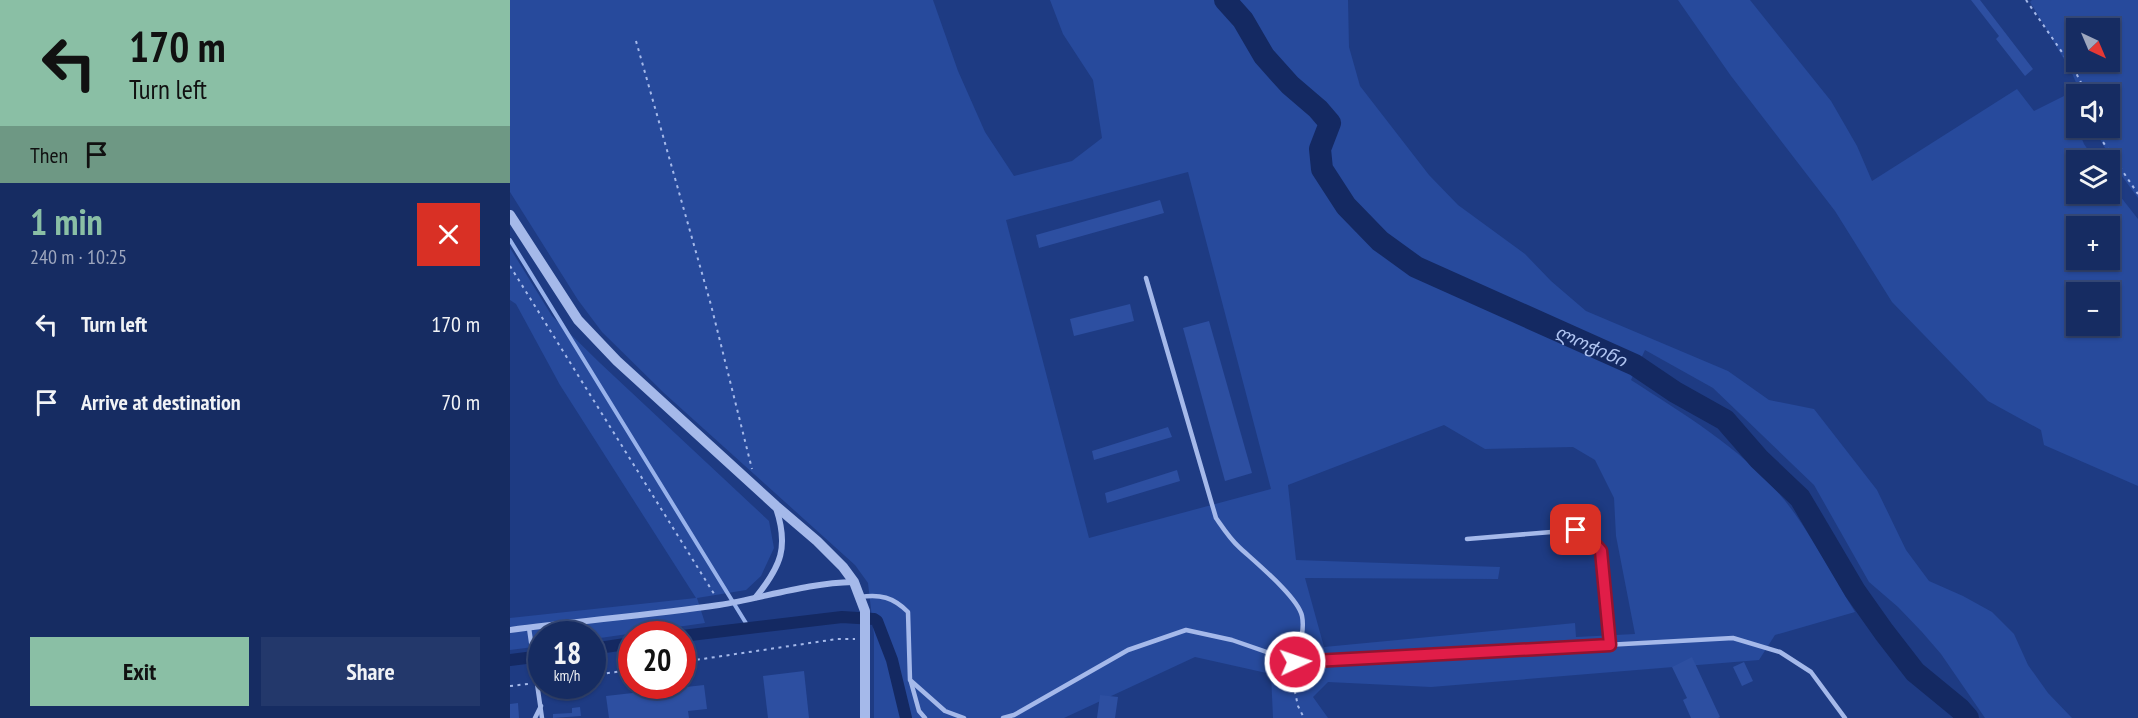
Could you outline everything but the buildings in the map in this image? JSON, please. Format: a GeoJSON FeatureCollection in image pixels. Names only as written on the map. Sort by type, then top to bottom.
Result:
{"type":"FeatureCollection","features":[{"type":"Feature","properties":{"kind":"street"},"geometry":{"type":"LineString","coordinates":[[510,215],[579,320],[617,362],[817,541],[843,567],[854,582],[864,611],[865,718]]}},
{"type":"Feature","properties":{"kind":"street"},"geometry":{"type":"LineString","coordinates":[[756,597],[773,575],[783,544],[782,526],[776,506]]}},
{"type":"Feature","properties":{"kind":"street"},"geometry":{"type":"LineString","coordinates":[[587,621],[721,605],[827,582],[854,582]]}},
{"type":"Feature","properties":{"kind":"street"},"geometry":{"type":"LineString","coordinates":[[510,630],[528,628]]}},
{"type":"Feature","properties":{"kind":"lane"},"geometry":{"type":"LineString","coordinates":[[1146,278],[1216,518],[1238,546],[1259,563],[1284,589],[1302,613],[1304,628],[1295,662]]}},
{"type":"Feature","properties":{"kind":"lane"},"geometry":{"type":"LineString","coordinates":[[1467,539],[1576,530],[1588,536],[1601,551],[1610,645]]}},
{"type":"Feature","properties":{"kind":"lane"},"geometry":{"type":"LineString","coordinates":[[860,597],[879,594],[898,602],[908,612],[910,680],[919,711],[925,718]]}},
{"type":"Feature","properties":{"kind":"lane"},"geometry":{"type":"LineString","coordinates":[[1003,718],[1014,716],[1128,650],[1186,630],[1232,640],[1295,662],[1733,638],[1780,652],[1811,672],[1845,718]]}},
{"type":"Feature","properties":{"kind":"lane"},"geometry":{"type":"LineString","coordinates":[[910,680],[945,711],[964,718]]}},
{"type":"Feature","properties":{"kind":"lane"},"geometry":{"type":"LineString","coordinates":[[540,699],[542,718]]}},
{"type":"Feature","properties":{"kind":"lane"},"geometry":{"type":"LineString","coordinates":[[535,718],[541,706]]}},
{"type":"Feature","properties":{"kind":"path"},"geometry":{"type":"LineString","coordinates":[[2026,0],[2082,84]]}},
{"type":"Feature","properties":{"kind":"path"},"geometry":{"type":"LineString","coordinates":[[636,41],[711,305],[752,468]]}},
{"type":"Feature","properties":{"kind":"path"},"geometry":{"type":"LineString","coordinates":[[2102,138],[2138,194]]}},
{"type":"Feature","properties":{"kind":"path"},"geometry":{"type":"LineString","coordinates":[[510,266],[721,605]]}},
{"type":"Feature","properties":{"kind":"path"},"geometry":{"type":"LineString","coordinates":[[696,660],[865,637]]}},
{"type":"Feature","properties":{"kind":"path"},"geometry":{"type":"LineString","coordinates":[[1295,662],[1290,669],[1298,706],[1304,718]]}},
{"type":"Feature","properties":{"kind":"path"},"geometry":{"type":"LineString","coordinates":[[510,686],[528,684]]}},
{"type":"Feature","properties":{"kind":"shaded area"},"geometry":{"type":"Polygon","coordinates":[[[510,0],[933,0],[958,71],[985,132],[1014,176],[1072,161],[1102,138],[1093,80],[1063,34],[1050,0],[1348,0],[1349,47],[1360,86],[1429,175],[1458,205],[1525,254],[1551,281],[1586,311],[1728,371],[1769,400],[1814,409],[1877,490],[1906,550],[1929,581],[1992,612],[2014,634],[2028,665],[2048,693],[2072,718],[1985,718],[1941,654],[1898,607],[1869,582],[1814,485],[1713,388],[1645,350],[1631,380],[1741,456],[1779,493],[1818,550],[1855,612],[1775,635],[1759,660],[1431,687],[1328,682],[1313,697],[1328,718],[1273,718],[1271,674],[1195,657],[1064,718],[874,718],[874,635],[868,583],[855,565],[664,393],[602,332],[578,300],[510,192],[510,0]],[[1188,172],[1006,220],[1089,538],[1271,489],[1188,172]],[[1444,425],[1288,485],[1296,560],[1500,567],[1498,579],[1305,578],[1324,647],[1575,623],[1576,637],[1635,634],[1616,536],[1614,498],[1595,460],[1573,447],[1485,449],[1444,425]]]}},
{"type":"Feature","properties":{"kind":"shaded area"},"geometry":{"type":"Polygon","coordinates":[[[1678,0],[1750,0],[1831,101],[1857,146],[1872,181],[2017,89],[2034,111],[2064,96],[2066,138],[2082,138],[2088,150],[2066,150],[2066,204],[2120,204],[2120,196],[2138,219],[2138,486],[2044,445],[2041,430],[1988,401],[1892,302],[1835,211],[1731,76],[1678,0]]]}},
{"type":"Feature","properties":{"kind":"shaded area"},"geometry":{"type":"Polygon","coordinates":[[[2032,0],[2138,0],[2138,198],[2120,173],[2120,150],[2106,150],[2100,138],[2120,138],[2120,84],[2077,84],[2071,72],[2120,72],[2120,18],[2066,18],[2066,63],[2030,2],[2032,0]]]}},
{"type":"Feature","properties":{"kind":"shaded area"},"geometry":{"type":"Polygon","coordinates":[[[510,248],[552,316],[769,521],[774,548],[761,576],[746,590],[697,598],[705,623],[618,621],[618,635],[606,637],[606,621],[528,621],[528,648],[510,650],[510,618],[696,598],[560,385],[516,304],[510,300],[510,248]]]}},
{"type":"Feature","properties":{"kind":"waterway","name":"ლოჭინი"},"geometry":{"type":"LineString","coordinates":[[1225,0],[1243,20],[1264,56],[1290,85],[1318,109],[1330,123],[1320,149],[1322,169],[1346,206],[1380,241],[1416,267],[1635,365],[1675,392],[1725,420],[1759,459],[1800,498],[1855,591],[1915,672],[1968,718]]}},
{"type":"Feature","properties":{"kind":"waterway"},"geometry":{"type":"LineString","coordinates":[[510,240],[749,628]]}},
{"type":"Feature","properties":{"kind":"waterway"},"geometry":{"type":"LineString","coordinates":[[696,634],[842,617],[874,619],[877,621],[892,660],[906,718]]}},
{"type":"Feature","properties":{"kind":"waterway"},"geometry":{"type":"LineString","coordinates":[[606,647],[618,645]]}},
{"type":"Feature","properties":{"kind":"waterway"},"geometry":{"type":"LineString","coordinates":[[510,660],[528,658]]}},
{"type":"Feature","properties":{"kind":"route"},"geometry":{"type":"LineString","coordinates":[[1295,662],[1610,645],[1601,551],[1588,536],[1576,530]]}}]}
